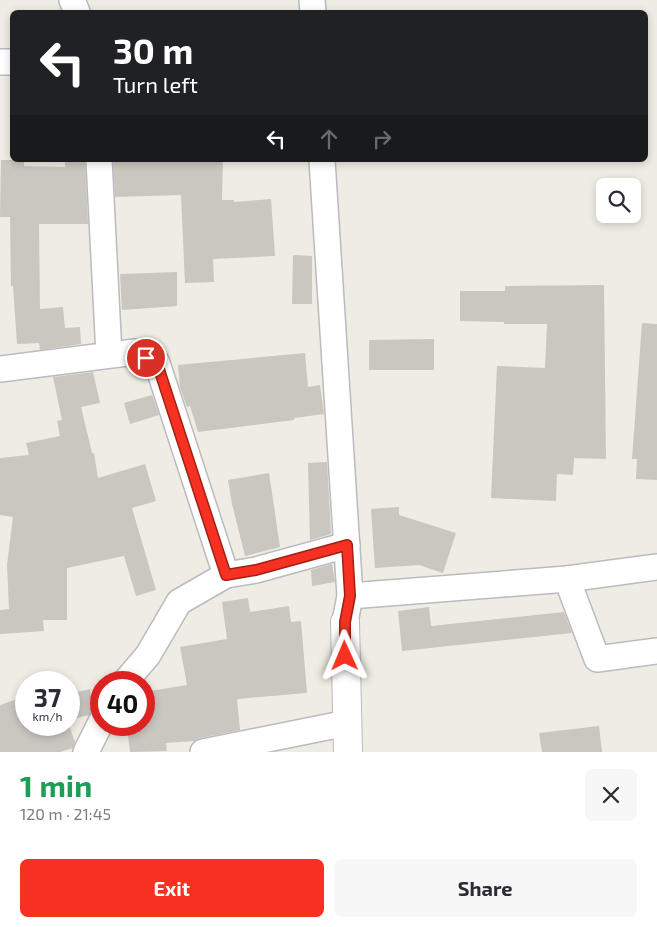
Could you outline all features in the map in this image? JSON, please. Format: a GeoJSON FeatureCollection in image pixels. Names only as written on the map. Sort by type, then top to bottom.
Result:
{"type":"FeatureCollection","features":[{"type":"Feature","properties":{"kind":"street"},"geometry":{"type":"LineString","coordinates":[[99,162],[109,355]]}},
{"type":"Feature","properties":{"kind":"street"},"geometry":{"type":"LineString","coordinates":[[322,162],[347,545],[348,752]]}},
{"type":"Feature","properties":{"kind":"street"},"geometry":{"type":"LineString","coordinates":[[0,369],[135,352],[157,363],[226,575]]}},
{"type":"Feature","properties":{"kind":"street"},"geometry":{"type":"LineString","coordinates":[[134,671],[148,655],[179,602],[226,575],[256,570],[347,545]]}},
{"type":"Feature","properties":{"kind":"street"},"geometry":{"type":"LineString","coordinates":[[348,609],[657,567]]}},
{"type":"Feature","properties":{"kind":"street"},"geometry":{"type":"LineString","coordinates":[[567,579],[597,659],[657,651]]}},
{"type":"Feature","properties":{"kind":"street"},"geometry":{"type":"LineString","coordinates":[[203,752],[347,723]]}},
{"type":"Feature","properties":{"kind":"street"},"geometry":{"type":"LineString","coordinates":[[86,752],[94,736]]}},
{"type":"Feature","properties":{"kind":"building"},"geometry":{"type":"Polygon","coordinates":[[[1,160],[24,162],[24,166],[65,167],[65,162],[85,162],[88,224],[39,224],[40,309],[63,307],[65,328],[80,327],[81,344],[40,350],[39,343],[17,344],[13,286],[11,286],[10,217],[0,217],[1,160]]]}},
{"type":"Feature","properties":{"kind":"building"},"geometry":{"type":"Polygon","coordinates":[[[113,162],[223,162],[222,200],[234,200],[234,202],[271,199],[275,256],[213,259],[214,282],[185,283],[181,195],[115,197],[113,162]]]}},
{"type":"Feature","properties":{"kind":"building"},"geometry":{"type":"Polygon","coordinates":[[[293,255],[312,256],[312,304],[292,304],[293,255]]]}},
{"type":"Feature","properties":{"kind":"building"},"geometry":{"type":"Polygon","coordinates":[[[177,272],[177,306],[122,310],[120,274],[177,272]]]}},
{"type":"Feature","properties":{"kind":"building"},"geometry":{"type":"Polygon","coordinates":[[[604,285],[606,459],[574,458],[573,475],[557,474],[556,501],[491,498],[497,366],[545,368],[547,324],[460,321],[460,291],[505,291],[505,286],[604,285]]]}},
{"type":"Feature","properties":{"kind":"building"},"geometry":{"type":"Polygon","coordinates":[[[642,323],[657,324],[657,480],[636,479],[637,459],[632,459],[642,323]]]}},
{"type":"Feature","properties":{"kind":"building"},"geometry":{"type":"Polygon","coordinates":[[[434,339],[434,370],[369,370],[369,340],[434,339]]]}},
{"type":"Feature","properties":{"kind":"building"},"geometry":{"type":"Polygon","coordinates":[[[305,353],[308,387],[320,385],[324,414],[294,418],[294,420],[198,432],[190,406],[187,407],[180,387],[178,365],[305,353]]]}},
{"type":"Feature","properties":{"kind":"building"},"geometry":{"type":"Polygon","coordinates":[[[93,372],[100,403],[81,407],[92,453],[94,453],[98,478],[145,464],[156,501],[132,508],[156,590],[136,596],[124,556],[67,568],[67,620],[43,620],[44,631],[0,634],[0,610],[9,609],[7,565],[13,517],[0,515],[0,458],[29,455],[26,443],[60,436],[57,421],[62,420],[53,377],[93,372]]]}},
{"type":"Feature","properties":{"kind":"building"},"geometry":{"type":"Polygon","coordinates":[[[152,395],[159,415],[130,424],[124,403],[152,395]]]}},
{"type":"Feature","properties":{"kind":"building"},"geometry":{"type":"Polygon","coordinates":[[[327,462],[331,534],[310,540],[308,463],[327,462]]]}},
{"type":"Feature","properties":{"kind":"building"},"geometry":{"type":"Polygon","coordinates":[[[269,473],[280,547],[245,556],[228,480],[269,473]]]}},
{"type":"Feature","properties":{"kind":"building"},"geometry":{"type":"Polygon","coordinates":[[[399,507],[399,515],[456,533],[443,573],[419,565],[375,568],[371,509],[399,507]]]}},
{"type":"Feature","properties":{"kind":"building"},"geometry":{"type":"Polygon","coordinates":[[[332,564],[335,582],[312,586],[311,570],[332,564]]]}},
{"type":"Feature","properties":{"kind":"building"},"geometry":{"type":"Polygon","coordinates":[[[248,598],[250,612],[289,606],[291,622],[301,621],[307,693],[237,699],[240,730],[200,738],[194,741],[166,743],[167,751],[130,752],[128,736],[155,736],[155,690],[187,685],[180,647],[227,639],[222,602],[248,598]]]}},
{"type":"Feature","properties":{"kind":"building"},"geometry":{"type":"Polygon","coordinates":[[[429,607],[431,626],[564,612],[572,633],[402,651],[398,611],[429,607]]]}},
{"type":"Feature","properties":{"kind":"building"},"geometry":{"type":"Polygon","coordinates":[[[90,689],[90,714],[80,717],[80,691],[90,689]]]}},
{"type":"Feature","properties":{"kind":"building"},"geometry":{"type":"Polygon","coordinates":[[[15,700],[15,736],[73,736],[75,742],[73,748],[60,752],[0,752],[0,705],[15,700]]]}},
{"type":"Feature","properties":{"kind":"building"},"geometry":{"type":"Polygon","coordinates":[[[599,726],[602,752],[542,752],[539,733],[599,726]]]}},
{"type":"Feature","properties":{"kind":"route"},"geometry":{"type":"LineString","coordinates":[[146,358],[157,363],[226,575],[256,570],[347,545],[350,596],[345,622],[345,656]]}}]}
